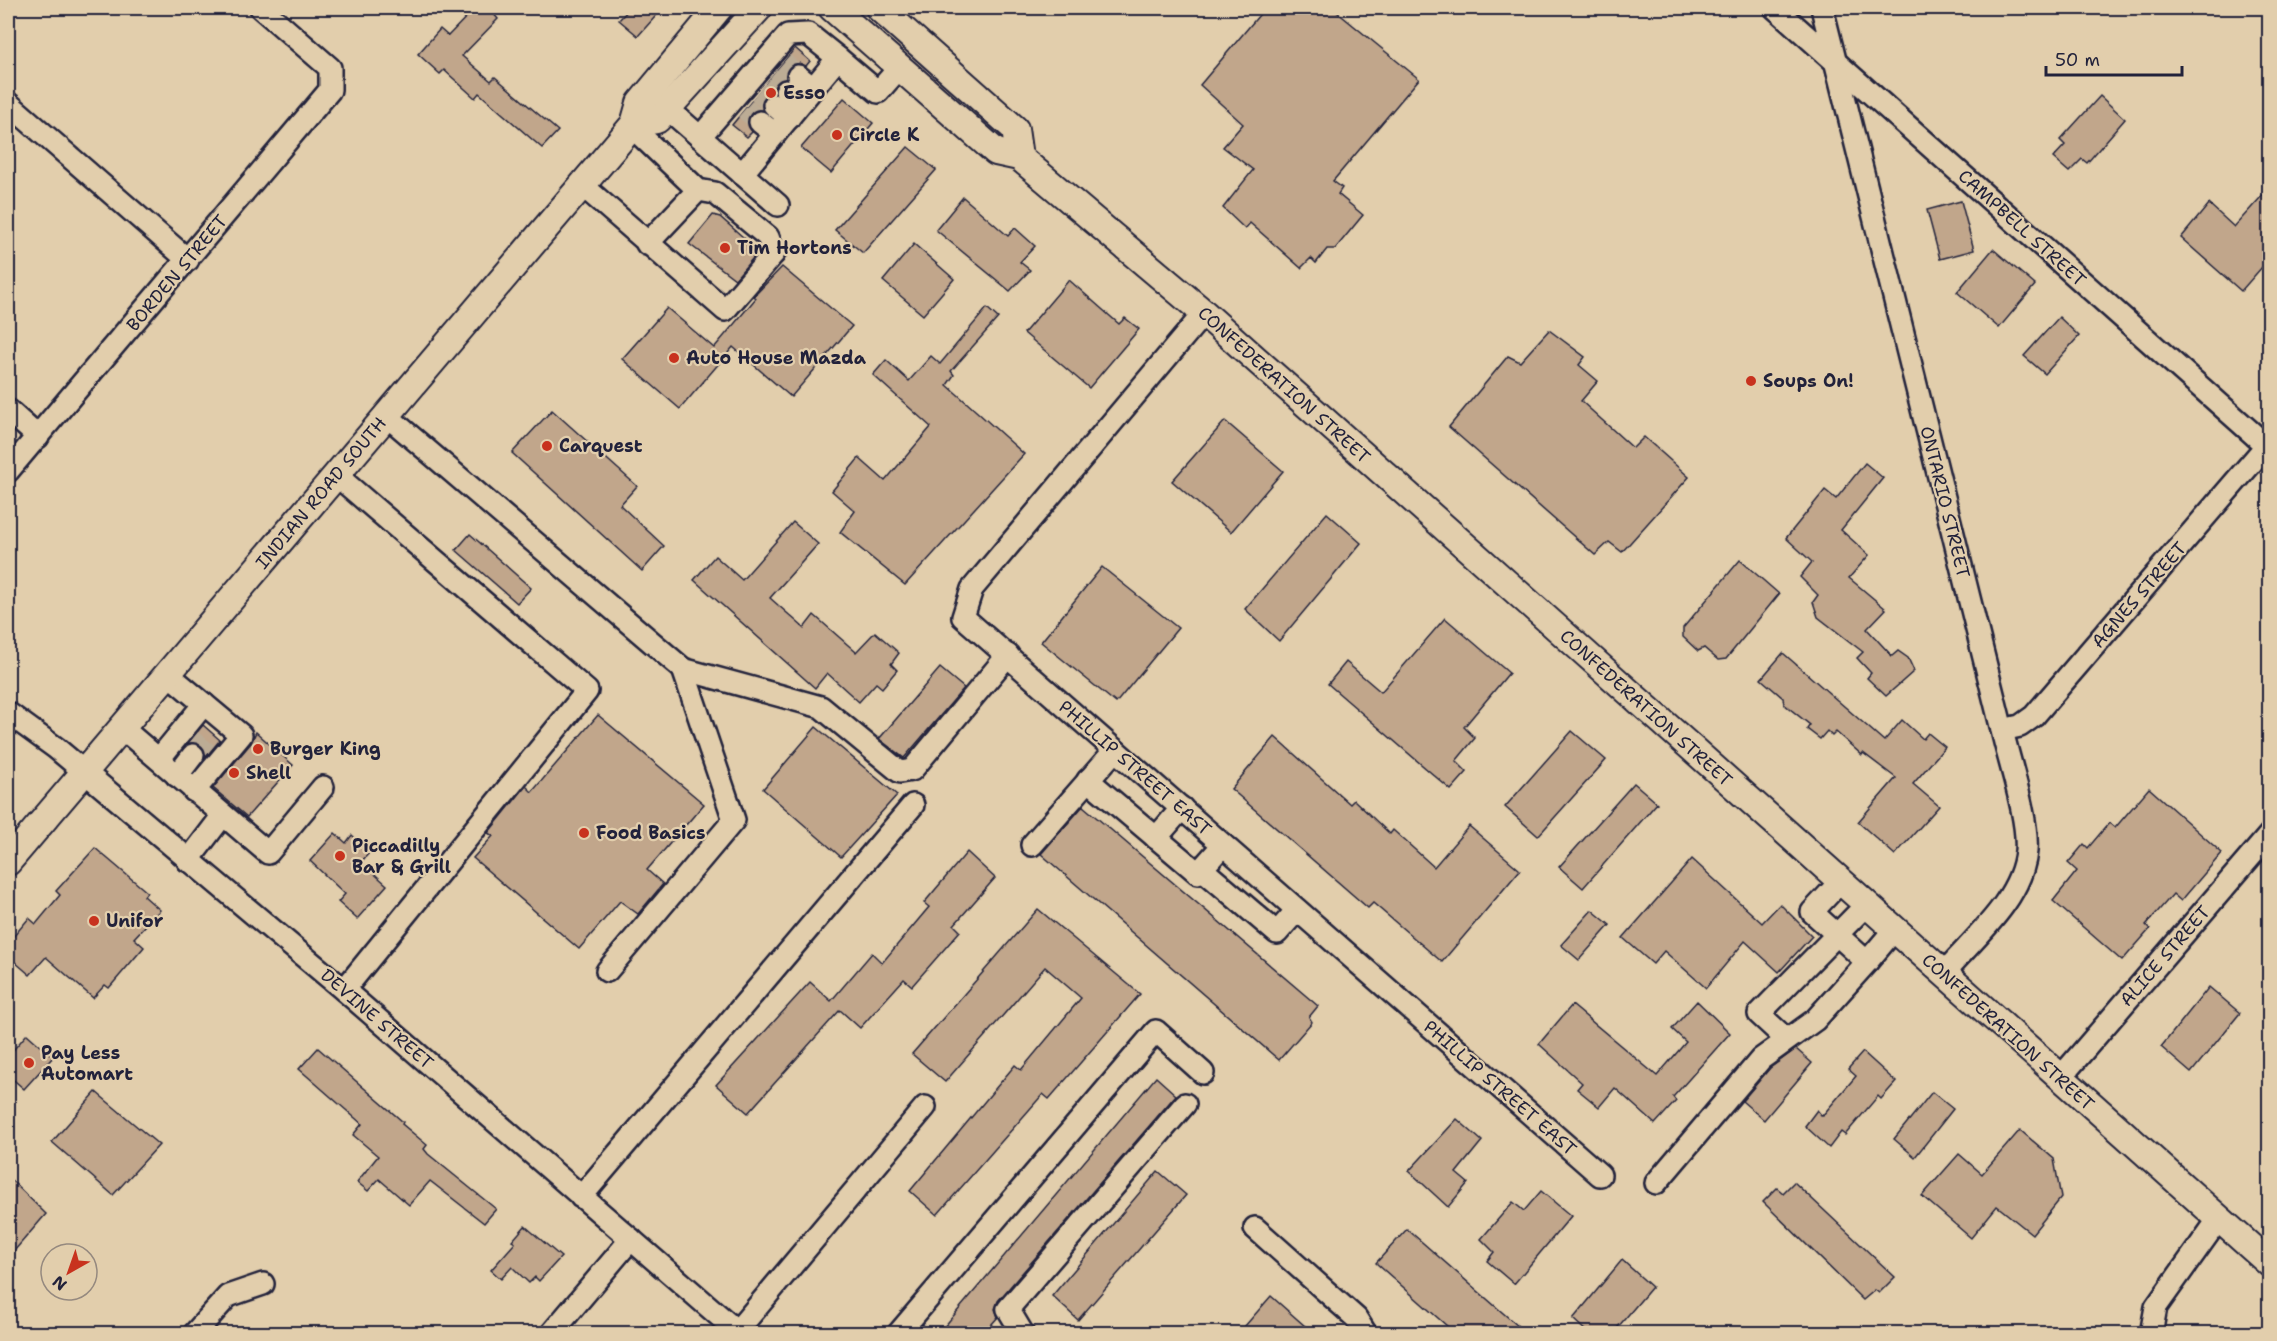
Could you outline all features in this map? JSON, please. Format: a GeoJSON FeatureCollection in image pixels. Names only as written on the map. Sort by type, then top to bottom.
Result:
{"type":"FeatureCollection","features":[{"type":"Feature","properties":{"kind":"main road","name":"INDIAN ROAD SOUTH"},"geometry":{"type":"LineString","coordinates":[[8,862],[633,126],[640,103],[719,8]]}},
{"type":"Feature","properties":{"kind":"main road"},"geometry":{"type":"LineString","coordinates":[[633,126],[657,120],[759,8]]}},
{"type":"Feature","properties":{"kind":"main road"},"geometry":{"type":"LineString","coordinates":[[690,83],[776,8]]}},
{"type":"Feature","properties":{"kind":"main road"},"geometry":{"type":"LineString","coordinates":[[879,8],[1015,129],[1019,157]]}},
{"type":"Feature","properties":{"kind":"main road","name":"CONFEDERATION STREET"},"geometry":{"type":"LineString","coordinates":[[832,9],[996,152],[1019,157],[1204,313],[2270,1264]]}},
{"type":"Feature","properties":{"kind":"street","name":"BORDEN STREET"},"geometry":{"type":"LineString","coordinates":[[8,471],[330,90],[330,68],[261,8]]}},
{"type":"Feature","properties":{"kind":"street","name":"CAMPBELL STREET"},"geometry":{"type":"LineString","coordinates":[[1775,8],[2268,448]]}},
{"type":"Feature","properties":{"kind":"street","name":"ONTARIO STREET"},"geometry":{"type":"LineString","coordinates":[[1822,8],[2024,825],[2025,859],[2019,880],[2008,897],[1943,974]]}},
{"type":"Feature","properties":{"kind":"street"},"geometry":{"type":"LineString","coordinates":[[700,136],[753,116],[779,85],[788,36],[808,34],[878,92],[900,67]]}},
{"type":"Feature","properties":{"kind":"street"},"geometry":{"type":"LineString","coordinates":[[742,174],[753,116],[779,85],[838,58]]}},
{"type":"Feature","properties":{"kind":"street"},"geometry":{"type":"LineString","coordinates":[[8,103],[188,260]]}},
{"type":"Feature","properties":{"kind":"street"},"geometry":{"type":"LineString","coordinates":[[668,109],[778,205]]}},
{"type":"Feature","properties":{"kind":"street"},"geometry":{"type":"LineString","coordinates":[[582,185],[725,310],[774,253],[712,200],[706,191],[633,126]]}},
{"type":"Feature","properties":{"kind":"street"},"geometry":{"type":"LineString","coordinates":[[648,244],[706,191]]}},
{"type":"Feature","properties":{"kind":"street","name":"PHILLIP STREET EAST"},"geometry":{"type":"LineString","coordinates":[[1204,313],[972,588],[963,617],[1600,1176]]}},
{"type":"Feature","properties":{"kind":"street"},"geometry":{"type":"LineString","coordinates":[[8,410],[38,437]]}},
{"type":"Feature","properties":{"kind":"street"},"geometry":{"type":"LineString","coordinates":[[387,416],[682,669],[821,706],[900,772],[912,770],[1008,656]]}},
{"type":"Feature","properties":{"kind":"street","name":"AGNES STREET"},"geometry":{"type":"LineString","coordinates":[[2002,730],[2020,726],[2034,716],[2268,448]]}},
{"type":"Feature","properties":{"kind":"street"},"geometry":{"type":"LineString","coordinates":[[336,475],[587,690],[344,990]]}},
{"type":"Feature","properties":{"kind":"street"},"geometry":{"type":"LineString","coordinates":[[607,970],[734,820],[682,669]]}},
{"type":"Feature","properties":{"kind":"street"},"geometry":{"type":"LineString","coordinates":[[168,674],[204,704],[216,726],[241,735],[194,791]]}},
{"type":"Feature","properties":{"kind":"street"},"geometry":{"type":"LineString","coordinates":[[159,759],[204,704]]}},
{"type":"Feature","properties":{"kind":"street","name":"DEVINE STREET"},"geometry":{"type":"LineString","coordinates":[[8,713],[56,748],[344,990],[739,1333]]}},
{"type":"Feature","properties":{"kind":"street"},"geometry":{"type":"LineString","coordinates":[[122,728],[268,853],[323,787]]}},
{"type":"Feature","properties":{"kind":"street"},"geometry":{"type":"LineString","coordinates":[[1032,845],[1115,750]]}},
{"type":"Feature","properties":{"kind":"street"},"geometry":{"type":"LineString","coordinates":[[177,776],[193,755]]}},
{"type":"Feature","properties":{"kind":"street"},"geometry":{"type":"LineString","coordinates":[[1088,780],[1198,873],[1223,845]]}},
{"type":"Feature","properties":{"kind":"street"},"geometry":{"type":"LineString","coordinates":[[580,1197],[913,805]]}},
{"type":"Feature","properties":{"kind":"street"},"geometry":{"type":"LineString","coordinates":[[1156,838],[1182,808]]}},
{"type":"Feature","properties":{"kind":"street"},"geometry":{"type":"LineString","coordinates":[[188,861],[223,815]]}},
{"type":"Feature","properties":{"kind":"street","name":"ALICE STREET"},"geometry":{"type":"LineString","coordinates":[[2060,1078],[2270,834]]}},
{"type":"Feature","properties":{"kind":"street"},"geometry":{"type":"LineString","coordinates":[[1202,869],[1277,933],[1297,910]]}},
{"type":"Feature","properties":{"kind":"street"},"geometry":{"type":"LineString","coordinates":[[1840,882],[1812,912],[1868,962]]}},
{"type":"Feature","properties":{"kind":"street"},"geometry":{"type":"LineString","coordinates":[[1786,1039],[1759,1014],[1866,905]]}},
{"type":"Feature","properties":{"kind":"street"},"geometry":{"type":"LineString","coordinates":[[1656,1183],[1761,1059],[1815,1020],[1894,930]]}},
{"type":"Feature","properties":{"kind":"street"},"geometry":{"type":"LineString","coordinates":[[898,1334],[1156,1031],[1203,1073]]}},
{"type":"Feature","properties":{"kind":"street"},"geometry":{"type":"LineString","coordinates":[[1023,1334],[1008,1309],[1185,1104]]}},
{"type":"Feature","properties":{"kind":"street"},"geometry":{"type":"LineString","coordinates":[[739,1333],[925,1107]]}},
{"type":"Feature","properties":{"kind":"street"},"geometry":{"type":"LineString","coordinates":[[2151,1334],[2156,1307],[2218,1220]]}},
{"type":"Feature","properties":{"kind":"street"},"geometry":{"type":"LineString","coordinates":[[1255,1228],[1356,1318],[1366,1334]]}},
{"type":"Feature","properties":{"kind":"street"},"geometry":{"type":"LineString","coordinates":[[550,1334],[631,1239]]}},
{"type":"Feature","properties":{"kind":"street"},"geometry":{"type":"LineString","coordinates":[[194,1334],[228,1296],[262,1284]]}},
{"type":"Feature","properties":{"kind":"building"},"geometry":{"type":"Polygon","coordinates":[[[475,8],[489,8],[498,19],[462,56],[491,81],[495,77],[558,131],[542,148],[479,93],[475,98],[444,70],[440,74],[418,54],[440,29],[448,36],[475,8]]]}},
{"type":"Feature","properties":{"kind":"building"},"geometry":{"type":"Polygon","coordinates":[[[630,8],[663,8],[638,36],[619,20],[630,8]]]}},
{"type":"Feature","properties":{"kind":"building"},"geometry":{"type":"Polygon","coordinates":[[[1265,8],[1332,8],[1419,79],[1333,181],[1342,188],[1338,194],[1363,215],[1335,249],[1327,249],[1316,263],[1311,258],[1301,268],[1250,223],[1245,229],[1223,208],[1253,170],[1223,147],[1243,124],[1200,85],[1265,8]]]}},
{"type":"Feature","properties":{"kind":"building"},"geometry":{"type":"Polygon","coordinates":[[[795,48],[810,61],[806,66],[799,63],[788,68],[786,79],[777,82],[774,93],[764,97],[762,110],[755,110],[748,120],[752,132],[747,137],[732,125],[795,48]]]}},
{"type":"Feature","properties":{"kind":"building"},"geometry":{"type":"Polygon","coordinates":[[[2100,96],[2125,119],[2087,163],[2082,159],[2069,172],[2053,158],[2065,145],[2060,140],[2100,96]]]}},
{"type":"Feature","properties":{"kind":"building","name":"Circle K"},"geometry":{"type":"Polygon","coordinates":[[[844,98],[873,123],[831,173],[801,148],[844,98]]]}},
{"type":"Feature","properties":{"kind":"building"},"geometry":{"type":"Polygon","coordinates":[[[908,147],[936,170],[863,253],[835,230],[908,147]]]}},
{"type":"Feature","properties":{"kind":"building"},"geometry":{"type":"Polygon","coordinates":[[[2270,187],[2270,258],[2241,291],[2181,238],[2209,204],[2234,227],[2270,187]]]}},
{"type":"Feature","properties":{"kind":"building"},"geometry":{"type":"Polygon","coordinates":[[[963,197],[1008,236],[1015,228],[1035,246],[1020,262],[1030,270],[1010,291],[936,230],[963,197]]]}},
{"type":"Feature","properties":{"kind":"building"},"geometry":{"type":"Polygon","coordinates":[[[1961,201],[1974,250],[1940,259],[1927,210],[1961,201]]]}},
{"type":"Feature","properties":{"kind":"building","name":"Tim Hortons"},"geometry":{"type":"Polygon","coordinates":[[[713,215],[720,217],[759,251],[735,279],[689,244],[713,215]]]}},
{"type":"Feature","properties":{"kind":"building"},"geometry":{"type":"Polygon","coordinates":[[[914,244],[954,279],[923,315],[883,281],[914,244]]]}},
{"type":"Feature","properties":{"kind":"building"},"geometry":{"type":"Polygon","coordinates":[[[1993,249],[2035,285],[1999,328],[1957,292],[1993,249]]]}},
{"type":"Feature","properties":{"kind":"building"},"geometry":{"type":"Polygon","coordinates":[[[782,267],[852,326],[791,397],[733,347],[680,409],[622,359],[667,308],[714,348],[756,298],[754,296],[782,267]]]}},
{"type":"Feature","properties":{"kind":"building"},"geometry":{"type":"Polygon","coordinates":[[[1069,280],[1119,324],[1125,318],[1139,329],[1089,388],[1024,333],[1069,280]]]}},
{"type":"Feature","properties":{"kind":"building"},"geometry":{"type":"Polygon","coordinates":[[[987,308],[998,318],[951,371],[954,375],[947,385],[1024,454],[905,585],[840,532],[855,511],[832,491],[859,458],[885,481],[931,427],[873,375],[886,360],[909,381],[931,356],[940,364],[987,308]]]}},
{"type":"Feature","properties":{"kind":"building"},"geometry":{"type":"Polygon","coordinates":[[[2059,317],[2079,336],[2045,374],[2024,356],[2059,317]]]}},
{"type":"Feature","properties":{"kind":"building"},"geometry":{"type":"Polygon","coordinates":[[[1549,330],[1585,357],[1579,365],[1598,381],[1581,401],[1633,448],[1644,437],[1689,477],[1622,552],[1609,542],[1595,555],[1449,427],[1508,356],[1520,362],[1549,330]]]}},
{"type":"Feature","properties":{"kind":"building"},"geometry":{"type":"Polygon","coordinates":[[[552,410],[637,486],[620,505],[664,546],[642,571],[512,453],[552,410]]]}},
{"type":"Feature","properties":{"kind":"building"},"geometry":{"type":"Polygon","coordinates":[[[1225,421],[1283,471],[1231,532],[1172,481],[1225,421]]]}},
{"type":"Feature","properties":{"kind":"building"},"geometry":{"type":"Polygon","coordinates":[[[1865,463],[1883,478],[1841,530],[1869,555],[1849,578],[1886,609],[1867,629],[1892,656],[1898,651],[1908,658],[1914,671],[1886,696],[1867,678],[1871,673],[1857,658],[1863,652],[1818,617],[1813,602],[1818,595],[1800,577],[1812,562],[1786,538],[1825,490],[1836,499],[1865,463]]]}},
{"type":"Feature","properties":{"kind":"building"},"geometry":{"type":"Polygon","coordinates":[[[1327,513],[1361,543],[1279,641],[1245,609],[1327,513]]]}},
{"type":"Feature","properties":{"kind":"building"},"geometry":{"type":"Polygon","coordinates":[[[793,522],[818,544],[770,598],[804,628],[814,615],[856,652],[875,632],[899,653],[891,664],[897,670],[882,688],[876,683],[859,702],[827,673],[815,688],[694,580],[715,556],[742,580],[793,522]]]}},
{"type":"Feature","properties":{"kind":"building"},"geometry":{"type":"Polygon","coordinates":[[[470,534],[531,588],[517,603],[456,550],[470,534]]]}},
{"type":"Feature","properties":{"kind":"building"},"geometry":{"type":"Polygon","coordinates":[[[1740,560],[1779,594],[1726,659],[1718,660],[1704,648],[1698,651],[1683,637],[1683,628],[1740,560]]]}},
{"type":"Feature","properties":{"kind":"building"},"geometry":{"type":"Polygon","coordinates":[[[1102,567],[1178,628],[1116,703],[1041,642],[1102,567]]]}},
{"type":"Feature","properties":{"kind":"building"},"geometry":{"type":"Polygon","coordinates":[[[1445,618],[1509,673],[1464,727],[1475,738],[1456,761],[1467,772],[1451,790],[1328,684],[1346,662],[1381,692],[1445,618]]]}},
{"type":"Feature","properties":{"kind":"building"},"geometry":{"type":"Polygon","coordinates":[[[1783,653],[1884,741],[1902,720],[1923,739],[1928,733],[1945,747],[1913,784],[1939,806],[1895,855],[1858,822],[1896,778],[1863,753],[1862,755],[1836,732],[1832,736],[1827,731],[1820,739],[1807,729],[1810,725],[1784,704],[1783,698],[1761,679],[1783,653]]]}},
{"type":"Feature","properties":{"kind":"building"},"geometry":{"type":"Polygon","coordinates":[[[940,668],[964,688],[904,758],[879,739],[940,668]]]}},
{"type":"Feature","properties":{"kind":"building","name":"Food Basics"},"geometry":{"type":"Polygon","coordinates":[[[598,715],[704,804],[647,870],[663,884],[638,914],[620,901],[579,949],[473,858],[493,836],[488,833],[526,786],[532,792],[598,715]]]}},
{"type":"Feature","properties":{"kind":"building"},"geometry":{"type":"Polygon","coordinates":[[[203,725],[220,740],[205,758],[201,745],[188,743],[203,725]]]}},
{"type":"Feature","properties":{"kind":"building"},"geometry":{"type":"Polygon","coordinates":[[[816,727],[897,795],[841,857],[763,789],[816,727]]]}},
{"type":"Feature","properties":{"kind":"building"},"geometry":{"type":"Polygon","coordinates":[[[1572,731],[1606,760],[1538,836],[1505,807],[1572,731]]]}},
{"type":"Feature","properties":{"kind":"building"},"geometry":{"type":"Polygon","coordinates":[[[256,732],[293,765],[247,817],[213,788],[251,743],[256,732]]]}},
{"type":"Feature","properties":{"kind":"building"},"geometry":{"type":"Polygon","coordinates":[[[1275,737],[1350,804],[1354,800],[1390,834],[1393,830],[1434,867],[1469,826],[1520,870],[1442,962],[1373,903],[1368,908],[1231,789],[1275,737]]]}},
{"type":"Feature","properties":{"kind":"building"},"geometry":{"type":"Polygon","coordinates":[[[1634,783],[1657,803],[1583,888],[1559,867],[1634,783]]]}},
{"type":"Feature","properties":{"kind":"building"},"geometry":{"type":"Polygon","coordinates":[[[2149,788],[2222,853],[2181,901],[2173,894],[2146,925],[2150,929],[2122,961],[2053,901],[2077,871],[2068,863],[2084,844],[2088,848],[2109,823],[2115,828],[2149,788]]]}},
{"type":"Feature","properties":{"kind":"building"},"geometry":{"type":"Polygon","coordinates":[[[1083,806],[1318,1006],[1309,1017],[1312,1022],[1279,1060],[1041,854],[1083,806]]]}},
{"type":"Feature","properties":{"kind":"building"},"geometry":{"type":"Polygon","coordinates":[[[335,833],[346,843],[352,835],[370,852],[361,862],[387,885],[357,919],[338,902],[345,894],[310,861],[335,833]]]}},
{"type":"Feature","properties":{"kind":"building","name":"Unifor"},"geometry":{"type":"Polygon","coordinates":[[[95,848],[147,892],[144,896],[160,910],[134,938],[144,947],[109,988],[105,985],[93,998],[46,957],[30,975],[8,956],[8,943],[29,918],[36,924],[60,895],[56,891],[95,848]]]}},
{"type":"Feature","properties":{"kind":"building"},"geometry":{"type":"Polygon","coordinates":[[[967,852],[995,878],[954,925],[960,931],[912,986],[904,979],[860,1028],[840,1010],[748,1113],[716,1085],[810,982],[831,1001],[872,953],[882,963],[929,907],[924,903],[967,852]]]}},
{"type":"Feature","properties":{"kind":"building"},"geometry":{"type":"Polygon","coordinates":[[[1692,859],[1762,923],[1780,904],[1812,936],[1779,972],[1745,941],[1706,988],[1664,951],[1653,964],[1623,938],[1692,859]]]}},
{"type":"Feature","properties":{"kind":"building"},"geometry":{"type":"Polygon","coordinates":[[[1038,909],[1140,994],[1049,1099],[1043,1094],[937,1215],[910,1191],[1015,1065],[1021,1070],[1081,998],[1045,967],[945,1082],[912,1054],[1038,909]]]}},
{"type":"Feature","properties":{"kind":"building"},"geometry":{"type":"Polygon","coordinates":[[[1592,910],[1610,925],[1579,960],[1561,945],[1592,910]]]}},
{"type":"Feature","properties":{"kind":"building"},"geometry":{"type":"Polygon","coordinates":[[[2209,987],[2240,1013],[2191,1073],[2161,1047],[2209,987]]]}},
{"type":"Feature","properties":{"kind":"building"},"geometry":{"type":"Polygon","coordinates":[[[1697,1001],[1730,1033],[1673,1097],[1676,1101],[1655,1124],[1615,1088],[1599,1107],[1577,1089],[1582,1083],[1539,1044],[1572,1005],[1657,1076],[1686,1042],[1672,1029],[1697,1001]]]}},
{"type":"Feature","properties":{"kind":"building"},"geometry":{"type":"Polygon","coordinates":[[[27,1034],[53,1057],[24,1089],[8,1075],[8,1056],[27,1034]]]}},
{"type":"Feature","properties":{"kind":"building"},"geometry":{"type":"Polygon","coordinates":[[[318,1048],[427,1145],[424,1149],[428,1154],[496,1209],[484,1223],[430,1181],[409,1205],[379,1179],[368,1191],[357,1182],[378,1156],[353,1135],[362,1124],[299,1069],[318,1048]]]}},
{"type":"Feature","properties":{"kind":"building"},"geometry":{"type":"Polygon","coordinates":[[[1796,1049],[1812,1063],[1764,1120],[1742,1101],[1770,1068],[1796,1049]]]}},
{"type":"Feature","properties":{"kind":"building"},"geometry":{"type":"Polygon","coordinates":[[[1863,1052],[1896,1082],[1881,1099],[1878,1096],[1845,1135],[1841,1132],[1829,1148],[1805,1126],[1817,1110],[1822,1116],[1856,1076],[1848,1069],[1863,1052]]]}},
{"type":"Feature","properties":{"kind":"building"},"geometry":{"type":"Polygon","coordinates":[[[1156,1077],[1176,1095],[998,1301],[995,1309],[998,1317],[983,1334],[938,1334],[1156,1077]]]}},
{"type":"Feature","properties":{"kind":"building"},"geometry":{"type":"Polygon","coordinates":[[[96,1092],[159,1145],[113,1195],[52,1142],[96,1092]]]}},
{"type":"Feature","properties":{"kind":"building"},"geometry":{"type":"Polygon","coordinates":[[[1932,1092],[1953,1109],[1915,1157],[1894,1139],[1932,1092]]]}},
{"type":"Feature","properties":{"kind":"building"},"geometry":{"type":"Polygon","coordinates":[[[1457,1119],[1482,1141],[1456,1173],[1468,1183],[1448,1207],[1409,1171],[1457,1119]]]}},
{"type":"Feature","properties":{"kind":"building"},"geometry":{"type":"Polygon","coordinates":[[[2020,1130],[2054,1159],[2061,1198],[2032,1234],[1997,1206],[1971,1238],[1922,1196],[1959,1154],[1982,1174],[2020,1130]]]}},
{"type":"Feature","properties":{"kind":"building"},"geometry":{"type":"Polygon","coordinates":[[[1158,1171],[1186,1195],[1078,1320],[1052,1296],[1158,1171]]]}},
{"type":"Feature","properties":{"kind":"building"},"geometry":{"type":"Polygon","coordinates":[[[8,1177],[46,1214],[8,1258],[8,1177]]]}},
{"type":"Feature","properties":{"kind":"building"},"geometry":{"type":"Polygon","coordinates":[[[1794,1182],[1895,1277],[1879,1293],[1875,1290],[1863,1300],[1763,1202],[1777,1188],[1783,1193],[1794,1182]]]}},
{"type":"Feature","properties":{"kind":"building"},"geometry":{"type":"Polygon","coordinates":[[[1541,1191],[1571,1216],[1514,1284],[1487,1261],[1494,1252],[1481,1239],[1513,1202],[1524,1211],[1541,1191]]]}},
{"type":"Feature","properties":{"kind":"building"},"geometry":{"type":"Polygon","coordinates":[[[525,1226],[561,1257],[539,1281],[535,1277],[529,1283],[512,1267],[501,1279],[491,1270],[515,1243],[512,1241],[525,1226]]]}},
{"type":"Feature","properties":{"kind":"building"},"geometry":{"type":"Polygon","coordinates":[[[1407,1229],[1527,1334],[1456,1334],[1376,1263],[1407,1229]]]}},
{"type":"Feature","properties":{"kind":"building"},"geometry":{"type":"Polygon","coordinates":[[[1622,1260],[1652,1287],[1612,1334],[1589,1334],[1573,1319],[1622,1260]]]}},
{"type":"Feature","properties":{"kind":"building"},"geometry":{"type":"Polygon","coordinates":[[[1271,1296],[1314,1334],[1238,1334],[1271,1296]]]}},
{"type":"Feature","properties":{"kind":"tunnel"},"geometry":{"type":"LineString","coordinates":[[783,63],[798,76]]}},
{"type":"Feature","properties":{"kind":"tunnel"},"geometry":{"type":"LineString","coordinates":[[770,78],[786,91]]}},
{"type":"Feature","properties":{"kind":"tunnel"},"geometry":{"type":"LineString","coordinates":[[758,92],[774,105]]}},
{"type":"Feature","properties":{"kind":"tunnel"},"geometry":{"type":"LineString","coordinates":[[745,109],[760,122]]}},
{"type":"Feature","properties":{"kind":"tunnel"},"geometry":{"type":"LineString","coordinates":[[193,755],[211,732]]}},
{"type":"Feature","properties":{"kind":"place","name":"Esso"},"geometry":{"type":"Point","coordinates":[771,93]}},
{"type":"Feature","properties":{"kind":"place","name":"Circle K"},"geometry":{"type":"Point","coordinates":[837,135]}},
{"type":"Feature","properties":{"kind":"place","name":"Tim Hortons"},"geometry":{"type":"Point","coordinates":[725,248]}},
{"type":"Feature","properties":{"kind":"place","name":"Auto House Mazda"},"geometry":{"type":"Point","coordinates":[674,358]}},
{"type":"Feature","properties":{"kind":"place","name":"Soups On!"},"geometry":{"type":"Point","coordinates":[1751,381]}},
{"type":"Feature","properties":{"kind":"place","name":"Carquest"},"geometry":{"type":"Point","coordinates":[547,446]}},
{"type":"Feature","properties":{"kind":"place","name":"Burger King"},"geometry":{"type":"Point","coordinates":[258,749]}},
{"type":"Feature","properties":{"kind":"place","name":"Shell"},"geometry":{"type":"Point","coordinates":[234,773]}},
{"type":"Feature","properties":{"kind":"place","name":"Food Basics"},"geometry":{"type":"Point","coordinates":[584,833]}},
{"type":"Feature","properties":{"kind":"place","name":"Piccadilly Bar & Grill"},"geometry":{"type":"Point","coordinates":[340,856]}},
{"type":"Feature","properties":{"kind":"place","name":"Unifor"},"geometry":{"type":"Point","coordinates":[94,921]}},
{"type":"Feature","properties":{"kind":"place","name":"Pay Less Automart"},"geometry":{"type":"Point","coordinates":[29,1063]}}]}
